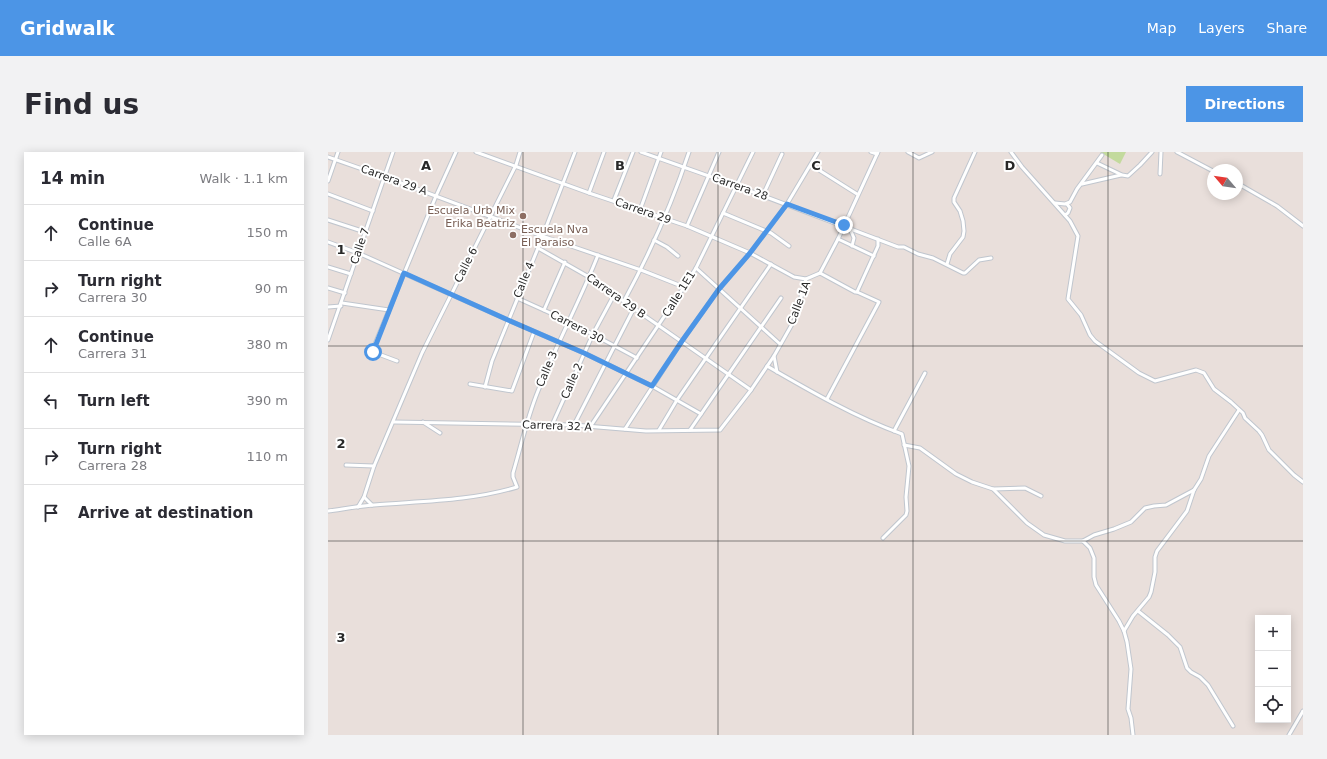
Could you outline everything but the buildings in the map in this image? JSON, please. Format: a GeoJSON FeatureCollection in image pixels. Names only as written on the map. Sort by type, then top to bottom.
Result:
{"type":"FeatureCollection","features":[{"type":"Feature","properties":{"kind":"street"},"geometry":{"type":"LineString","coordinates":[[328,181],[338,152]]}},
{"type":"Feature","properties":{"kind":"street","name":"Calle 7"},"geometry":{"type":"LineString","coordinates":[[328,340],[393,152]]}},
{"type":"Feature","properties":{"kind":"street"},"geometry":{"type":"LineString","coordinates":[[397,361],[372,351],[436,196],[456,152]]}},
{"type":"Feature","properties":{"kind":"street","name":"Carrera 29"},"geometry":{"type":"LineString","coordinates":[[476,152],[589,193],[614,200],[687,226],[750,253],[794,277],[806,279]]}},
{"type":"Feature","properties":{"kind":"street","name":"Calle 6"},"geometry":{"type":"LineString","coordinates":[[358,507],[364,497],[374,466],[394,422],[422,353],[516,166],[520,152]]}},
{"type":"Feature","properties":{"kind":"street","name":"Calle 4"},"geometry":{"type":"LineString","coordinates":[[485,387],[492,361],[575,152]]}},
{"type":"Feature","properties":{"kind":"street"},"geometry":{"type":"LineString","coordinates":[[589,193],[604,152]]}},
{"type":"Feature","properties":{"kind":"street"},"geometry":{"type":"LineString","coordinates":[[614,200],[633,152]]}},
{"type":"Feature","properties":{"kind":"street","name":"Carrera 28"},"geometry":{"type":"LineString","coordinates":[[641,152],[763,195],[898,247],[904,247],[922,256],[933,258],[947,264],[960,272],[965,273],[979,260],[991,258]]}},
{"type":"Feature","properties":{"kind":"street"},"geometry":{"type":"LineString","coordinates":[[640,210],[662,152]]}},
{"type":"Feature","properties":{"kind":"street"},"geometry":{"type":"LineString","coordinates":[[624,301],[641,270],[664,219],[689,152]]}},
{"type":"Feature","properties":{"kind":"street"},"geometry":{"type":"LineString","coordinates":[[687,226],[719,152]]}},
{"type":"Feature","properties":{"kind":"street","name":"Calle 1E1"},"geometry":{"type":"LineString","coordinates":[[590,427],[696,268],[753,152]]}},
{"type":"Feature","properties":{"kind":"street"},"geometry":{"type":"LineString","coordinates":[[625,429],[682,341],[719,289],[750,253],[787,204],[818,152]]}},
{"type":"Feature","properties":{"kind":"street"},"geometry":{"type":"LineString","coordinates":[[871,152],[878,153]]}},
{"type":"Feature","properties":{"kind":"street"},"geometry":{"type":"LineString","coordinates":[[908,152],[919,158],[932,152]]}},
{"type":"Feature","properties":{"kind":"street"},"geometry":{"type":"LineString","coordinates":[[947,264],[950,254],[963,237],[964,231],[960,211],[954,202],[954,198],[975,152]]}},
{"type":"Feature","properties":{"kind":"street"},"geometry":{"type":"LineString","coordinates":[[1011,152],[1076,230],[1078,236],[1068,299],[1081,315],[1090,335],[1095,341],[1139,373],[1155,381],[1196,370],[1204,372],[1214,389],[1243,413],[1245,418],[1262,435],[1268,450],[1294,475],[1302,480]]}},
{"type":"Feature","properties":{"kind":"street"},"geometry":{"type":"LineString","coordinates":[[1082,184],[1122,175],[1130,175],[1152,152]]}},
{"type":"Feature","properties":{"kind":"street"},"geometry":{"type":"LineString","coordinates":[[1160,174],[1161,152]]}},
{"type":"Feature","properties":{"kind":"street"},"geometry":{"type":"LineString","coordinates":[[1177,152],[1207,168]]}},
{"type":"Feature","properties":{"kind":"street","name":"Calle 1A"},"geometry":{"type":"LineString","coordinates":[[720,430],[774,356],[795,319],[806,279],[820,273],[838,240],[878,153]]}},
{"type":"Feature","properties":{"kind":"street"},"geometry":{"type":"LineString","coordinates":[[763,195],[782,154]]}},
{"type":"Feature","properties":{"kind":"street"},"geometry":{"type":"LineString","coordinates":[[1065,215],[1068,213],[1070,208],[1068,204],[1102,155]]}},
{"type":"Feature","properties":{"kind":"street","name":"Carrera 29 A"},"geometry":{"type":"LineString","coordinates":[[328,157],[542,236],[641,270],[684,287]]}},
{"type":"Feature","properties":{"kind":"street"},"geometry":{"type":"LineString","coordinates":[[1097,163],[1122,175]]}},
{"type":"Feature","properties":{"kind":"street"},"geometry":{"type":"LineString","coordinates":[[811,165],[858,194]]}},
{"type":"Feature","properties":{"kind":"street"},"geometry":{"type":"LineString","coordinates":[[1243,186],[1277,206],[1303,226]]}},
{"type":"Feature","properties":{"kind":"street"},"geometry":{"type":"LineString","coordinates":[[328,194],[373,211]]}},
{"type":"Feature","properties":{"kind":"street"},"geometry":{"type":"LineString","coordinates":[[1055,204],[1068,204]]}},
{"type":"Feature","properties":{"kind":"street"},"geometry":{"type":"LineString","coordinates":[[723,212],[771,233],[789,246]]}},
{"type":"Feature","properties":{"kind":"street"},"geometry":{"type":"LineString","coordinates":[[328,220],[365,232]]}},
{"type":"Feature","properties":{"kind":"street"},"geometry":{"type":"LineString","coordinates":[[850,229],[854,238],[852,246]]}},
{"type":"Feature","properties":{"kind":"street"},"geometry":{"type":"LineString","coordinates":[[857,292],[878,246],[878,239]]}},
{"type":"Feature","properties":{"kind":"street"},"geometry":{"type":"LineString","coordinates":[[654,240],[667,247],[678,256]]}},
{"type":"Feature","properties":{"kind":"street"},"geometry":{"type":"LineString","coordinates":[[838,240],[874,256]]}},
{"type":"Feature","properties":{"kind":"street"},"geometry":{"type":"LineString","coordinates":[[328,242],[404,273],[626,372],[701,414]]}},
{"type":"Feature","properties":{"kind":"street","name":"Carrera 29 B"},"geometry":{"type":"LineString","coordinates":[[538,248],[590,277],[750,390]]}},
{"type":"Feature","properties":{"kind":"street","name":"Calle 3"},"geometry":{"type":"LineString","coordinates":[[372,505],[490,495],[517,487],[513,478],[513,473],[526,424],[558,342],[590,277],[598,255]]}},
{"type":"Feature","properties":{"kind":"street"},"geometry":{"type":"LineString","coordinates":[[544,310],[565,262]]}},
{"type":"Feature","properties":{"kind":"street"},"geometry":{"type":"LineString","coordinates":[[659,430],[677,400],[771,264]]}},
{"type":"Feature","properties":{"kind":"street"},"geometry":{"type":"LineString","coordinates":[[328,267],[351,274]]}},
{"type":"Feature","properties":{"kind":"street"},"geometry":{"type":"LineString","coordinates":[[696,268],[780,344]]}},
{"type":"Feature","properties":{"kind":"street"},"geometry":{"type":"LineString","coordinates":[[820,273],[855,292],[879,302],[827,399]]}},
{"type":"Feature","properties":{"kind":"street"},"geometry":{"type":"LineString","coordinates":[[328,288],[345,293]]}},
{"type":"Feature","properties":{"kind":"street","name":"Calle 2"},"geometry":{"type":"LineString","coordinates":[[552,425],[584,353],[614,294]]}},
{"type":"Feature","properties":{"kind":"street","name":"Carrera 30"},"geometry":{"type":"LineString","coordinates":[[517,298],[568,321],[637,358]]}},
{"type":"Feature","properties":{"kind":"street"},"geometry":{"type":"LineString","coordinates":[[690,430],[781,298]]}},
{"type":"Feature","properties":{"kind":"street"},"geometry":{"type":"LineString","coordinates":[[328,307],[341,304],[389,310]]}},
{"type":"Feature","properties":{"kind":"street"},"geometry":{"type":"LineString","coordinates":[[574,425],[634,308]]}},
{"type":"Feature","properties":{"kind":"street"},"geometry":{"type":"LineString","coordinates":[[470,384],[510,391],[512,390],[534,332]]}},
{"type":"Feature","properties":{"kind":"street"},"geometry":{"type":"LineString","coordinates":[[774,356],[777,372]]}},
{"type":"Feature","properties":{"kind":"street"},"geometry":{"type":"LineString","coordinates":[[767,366],[827,399],[902,434],[909,461],[906,497],[907,511],[906,515],[883,538]]}},
{"type":"Feature","properties":{"kind":"street"},"geometry":{"type":"LineString","coordinates":[[894,431],[925,373]]}},
{"type":"Feature","properties":{"kind":"street"},"geometry":{"type":"LineString","coordinates":[[1124,631],[1132,616],[1149,597],[1156,572],[1154,561],[1157,551],[1187,511],[1194,490],[1201,479],[1209,456],[1239,410]]}},
{"type":"Feature","properties":{"kind":"street","name":"Carrera 32 A"},"geometry":{"type":"LineString","coordinates":[[394,422],[574,425],[659,430],[720,430]]}},
{"type":"Feature","properties":{"kind":"street"},"geometry":{"type":"LineString","coordinates":[[423,422],[440,433]]}},
{"type":"Feature","properties":{"kind":"street"},"geometry":{"type":"LineString","coordinates":[[904,445],[920,448],[956,474],[972,482],[993,489],[1025,488],[1041,496]]}},
{"type":"Feature","properties":{"kind":"street"},"geometry":{"type":"LineString","coordinates":[[346,465],[374,466]]}},
{"type":"Feature","properties":{"kind":"street"},"geometry":{"type":"LineString","coordinates":[[993,489],[1027,523],[1044,535],[1065,541],[1083,542],[1094,535],[1131,522],[1146,508],[1166,505],[1194,490]]}},
{"type":"Feature","properties":{"kind":"street"},"geometry":{"type":"LineString","coordinates":[[364,497],[372,505]]}},
{"type":"Feature","properties":{"kind":"street"},"geometry":{"type":"LineString","coordinates":[[328,511],[372,505]]}},
{"type":"Feature","properties":{"kind":"street"},"geometry":{"type":"LineString","coordinates":[[1083,542],[1090,548],[1094,558],[1094,577],[1096,585],[1119,620],[1124,631],[1131,669],[1128,709],[1131,718],[1133,735]]}},
{"type":"Feature","properties":{"kind":"street"},"geometry":{"type":"LineString","coordinates":[[1138,611],[1168,635],[1180,647],[1187,668],[1208,685],[1233,726]]}},
{"type":"Feature","properties":{"kind":"street"},"geometry":{"type":"LineString","coordinates":[[1289,735],[1303,711]]}},
{"type":"Feature","properties":{"kind":"green space"},"geometry":{"type":"Polygon","coordinates":[[[1100,152],[1126,152],[1120,164],[1100,152]]]}},
{"type":"Feature","properties":{"kind":"place","name":"Escuela Urb Mix Erika Beatriz"},"geometry":{"type":"Point","coordinates":[523,216]}},
{"type":"Feature","properties":{"kind":"place","name":"Escuela Nva El Paraiso"},"geometry":{"type":"Point","coordinates":[513,235]}},
{"type":"Feature","properties":{"kind":"route"},"geometry":{"type":"LineString","coordinates":[[373,352],[372,351],[404,273],[626,372],[652,386],[719,289],[750,253],[787,204],[844,225]]}}]}
